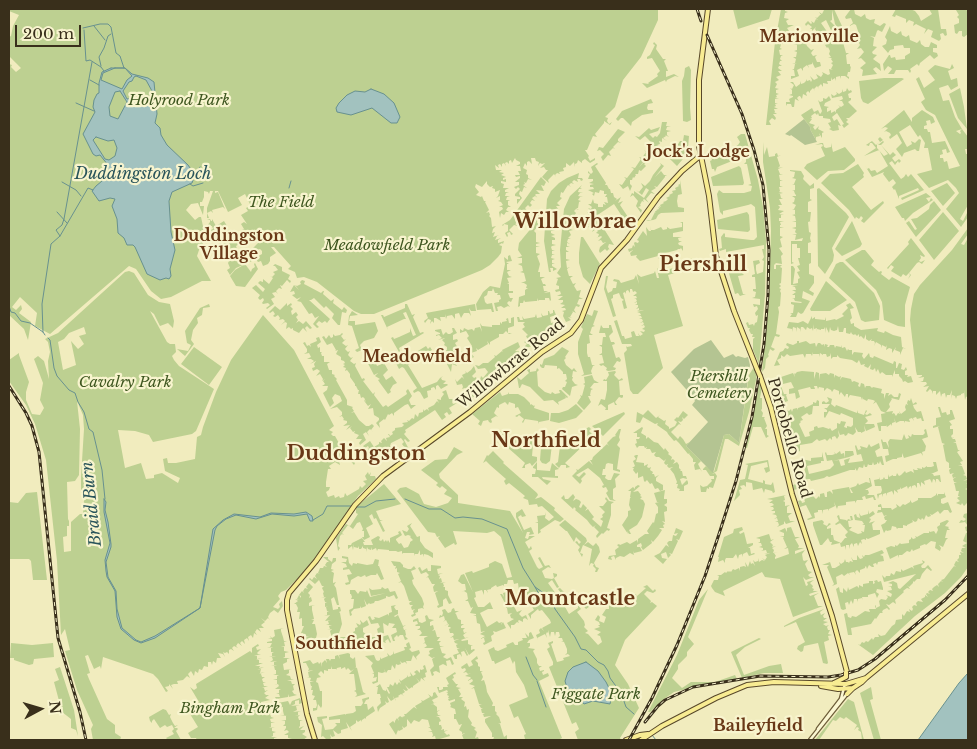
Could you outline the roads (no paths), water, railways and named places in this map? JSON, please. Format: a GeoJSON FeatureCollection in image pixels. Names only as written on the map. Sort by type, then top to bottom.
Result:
{"type":"FeatureCollection","features":[{"type":"Feature","properties":{"kind":"main road","name":"Portobello Road"},"geometry":{"type":"LineString","coordinates":[[708,9],[699,80],[698,136],[709,196],[716,256],[734,311],[771,408],[792,494],[832,616],[847,682]]}},
{"type":"Feature","properties":{"kind":"main road","name":"Willowbrae Road"},"geometry":{"type":"LineString","coordinates":[[315,740],[307,714],[288,613],[287,600],[290,591],[316,561],[354,506],[383,476],[470,412],[542,352],[572,332],[581,320],[601,268],[627,240],[658,197],[682,170],[701,155]]}},
{"type":"Feature","properties":{"kind":"main road"},"geometry":{"type":"LineString","coordinates":[[816,684],[862,682],[968,594]]}},
{"type":"Feature","properties":{"kind":"main road"},"geometry":{"type":"LineString","coordinates":[[641,740],[648,734],[716,698],[747,685],[768,682],[832,684],[855,682],[866,678]]}},
{"type":"Feature","properties":{"kind":"main road"},"geometry":{"type":"LineString","coordinates":[[836,689],[847,682]]}},
{"type":"Feature","properties":{"kind":"main road"},"geometry":{"type":"LineString","coordinates":[[811,739],[841,699],[847,682]]}},
{"type":"Feature","properties":{"kind":"main road"},"geometry":{"type":"LineString","coordinates":[[811,739],[839,706],[847,682]]}},
{"type":"Feature","properties":{"kind":"main road"},"geometry":{"type":"LineString","coordinates":[[832,684],[855,682]]}},
{"type":"Feature","properties":{"kind":"main road"},"geometry":{"type":"LineString","coordinates":[[816,684],[836,689],[840,693],[841,699]]}},
{"type":"Feature","properties":{"kind":"main road"},"geometry":{"type":"LineString","coordinates":[[626,740],[648,734]]}},
{"type":"Feature","properties":{"kind":"water","name":"Duddingston Loch"},"geometry":{"type":"Polygon","coordinates":[[[115,68],[103,73],[101,80],[122,89],[127,80],[132,76],[125,68],[132,74],[148,78],[154,82],[157,114],[155,123],[160,128],[161,135],[167,145],[188,165],[195,175],[192,183],[172,192],[169,201],[171,232],[175,250],[169,279],[160,280],[147,274],[135,247],[127,245],[124,238],[118,233],[117,219],[112,206],[115,199],[110,198],[99,201],[92,191],[102,181],[102,177],[97,175],[95,171],[107,172],[108,165],[100,155],[96,156],[93,154],[83,134],[95,112],[93,107],[94,100],[99,93],[102,72],[115,68]],[[134,77],[123,91],[127,99],[146,96],[153,103],[152,91],[146,80],[134,77]],[[120,91],[115,92],[109,107],[110,116],[118,119],[127,102],[120,91]],[[96,137],[93,140],[105,159],[109,160],[115,156],[117,148],[114,140],[108,141],[96,137]]]}},
{"type":"Feature","properties":{"kind":"water"},"geometry":{"type":"Polygon","coordinates":[[[371,89],[384,94],[394,103],[400,117],[397,123],[391,123],[372,108],[351,115],[337,112],[336,108],[347,95],[355,91],[365,92],[371,89]]]}},
{"type":"Feature","properties":{"kind":"water"},"geometry":{"type":"Polygon","coordinates":[[[104,499],[106,502],[105,510],[111,544],[106,562],[108,577],[116,591],[117,609],[122,628],[141,642],[155,636],[200,608],[155,638],[141,643],[134,640],[121,629],[117,617],[115,591],[107,577],[106,571],[105,560],[110,543],[104,512],[104,499]]]}},
{"type":"Feature","properties":{"kind":"water"},"geometry":{"type":"Polygon","coordinates":[[[306,512],[312,516],[313,521],[310,521],[307,514],[294,516],[272,514],[256,519],[236,515],[226,519],[217,526],[200,608],[213,529],[223,520],[234,514],[260,517],[271,513],[294,514],[306,512]]]}},
{"type":"Feature","properties":{"kind":"water"},"geometry":{"type":"Polygon","coordinates":[[[586,662],[598,671],[606,682],[612,694],[610,704],[593,701],[584,704],[579,698],[569,695],[565,681],[568,672],[573,667],[586,662]]]}},
{"type":"Feature","properties":{"kind":"water"},"geometry":{"type":"Polygon","coordinates":[[[968,673],[968,740],[918,740],[959,683],[968,673]]]}},
{"type":"Feature","properties":{"kind":"waterway"},"geometry":{"type":"LineString","coordinates":[[83,28],[108,24],[111,27],[116,53],[120,56],[124,68]]}},
{"type":"Feature","properties":{"kind":"waterway"},"geometry":{"type":"LineString","coordinates":[[94,26],[105,40]]}},
{"type":"Feature","properties":{"kind":"waterway"},"geometry":{"type":"LineString","coordinates":[[84,30],[86,61],[90,60],[104,71]]}},
{"type":"Feature","properties":{"kind":"waterway"},"geometry":{"type":"LineString","coordinates":[[101,66],[99,57],[108,36],[111,34]]}},
{"type":"Feature","properties":{"kind":"waterway"},"geometry":{"type":"LineString","coordinates":[[60,236],[56,230],[62,225],[64,219],[92,62]]}},
{"type":"Feature","properties":{"kind":"waterway"},"geometry":{"type":"LineString","coordinates":[[90,80],[99,85]]}},
{"type":"Feature","properties":{"kind":"waterway"},"geometry":{"type":"LineString","coordinates":[[76,103],[94,111]]}},
{"type":"Feature","properties":{"kind":"waterway"},"geometry":{"type":"LineString","coordinates":[[289,188],[291,181]]}},
{"type":"Feature","properties":{"kind":"waterway"},"geometry":{"type":"LineString","coordinates":[[62,182],[76,190],[81,196]]}},
{"type":"Feature","properties":{"kind":"waterway"},"geometry":{"type":"LineString","coordinates":[[190,184],[193,186],[203,183]]}},
{"type":"Feature","properties":{"kind":"waterway"},"geometry":{"type":"LineString","coordinates":[[43,332],[42,304],[51,244],[60,236],[88,188],[93,190]]}},
{"type":"Feature","properties":{"kind":"waterway"},"geometry":{"type":"LineString","coordinates":[[57,212],[67,223]]}},
{"type":"Feature","properties":{"kind":"waterway","name":"Braid Burn"},"geometry":{"type":"LineString","coordinates":[[9,306],[11,312],[15,313],[21,321],[30,323],[45,335]]}},
{"type":"Feature","properties":{"kind":"waterway","name":"Braid Burn"},"geometry":{"type":"LineString","coordinates":[[48,338],[57,376],[69,390],[75,393],[84,412],[89,429],[93,432],[102,470],[105,499]]}},
{"type":"Feature","properties":{"kind":"waterway"},"geometry":{"type":"LineString","coordinates":[[357,507],[365,507],[376,501],[395,499]]}},
{"type":"Feature","properties":{"kind":"waterway"},"geometry":{"type":"LineString","coordinates":[[405,499],[429,509],[441,509],[455,518],[482,519],[507,529],[523,568],[535,587],[552,601],[555,609],[575,637],[581,649],[586,650],[598,662],[604,665],[610,678],[621,693],[626,707],[634,714]]}},
{"type":"Feature","properties":{"kind":"waterway"},"geometry":{"type":"LineString","coordinates":[[313,520],[323,514],[327,506],[353,506]]}},
{"type":"Feature","properties":{"kind":"waterway"},"geometry":{"type":"LineString","coordinates":[[535,587],[539,594],[553,605]]}},
{"type":"Feature","properties":{"kind":"waterway"},"geometry":{"type":"LineString","coordinates":[[526,657],[537,680]]}},
{"type":"Feature","properties":{"kind":"waterway"},"geometry":{"type":"LineString","coordinates":[[537,681],[546,707]]}},
{"type":"Feature","properties":{"kind":"waterway"},"geometry":{"type":"LineString","coordinates":[[652,735],[656,740]]}},
{"type":"Feature","properties":{"kind":"railway"},"geometry":{"type":"LineString","coordinates":[[697,9],[701,21]]}},
{"type":"Feature","properties":{"kind":"railway"},"geometry":{"type":"LineString","coordinates":[[629,740],[652,698],[677,645],[705,576],[736,481],[752,417],[764,344],[769,250],[763,185],[742,114],[707,35]]}},
{"type":"Feature","properties":{"kind":"railway"},"geometry":{"type":"LineString","coordinates":[[9,386],[32,426],[39,452],[58,638],[80,712],[86,740]]}},
{"type":"Feature","properties":{"kind":"railway"},"geometry":{"type":"LineString","coordinates":[[645,722],[665,700],[693,687],[760,676],[828,677],[858,670],[875,659],[945,600],[968,576]]}},
{"type":"Feature","properties":{"kind":"district","name":"Marionville"},"geometry":{"type":"Point","coordinates":[809,37]}},
{"type":"Feature","properties":{"kind":"district","name":"Jock's Lodge"},"geometry":{"type":"Point","coordinates":[698,152]}},
{"type":"Feature","properties":{"kind":"district","name":"Willowbrae"},"geometry":{"type":"Point","coordinates":[575,222]}},
{"type":"Feature","properties":{"kind":"district","name":"Duddingston Village"},"geometry":{"type":"Point","coordinates":[229,245]}},
{"type":"Feature","properties":{"kind":"district","name":"Piershill"},"geometry":{"type":"Point","coordinates":[703,265]}},
{"type":"Feature","properties":{"kind":"district","name":"Meadowfield"},"geometry":{"type":"Point","coordinates":[417,357]}},
{"type":"Feature","properties":{"kind":"district","name":"Northfield"},"geometry":{"type":"Point","coordinates":[546,441]}},
{"type":"Feature","properties":{"kind":"district","name":"Duddingston"},"geometry":{"type":"Point","coordinates":[356,454]}},
{"type":"Feature","properties":{"kind":"district","name":"Mountcastle"},"geometry":{"type":"Point","coordinates":[570,599]}},
{"type":"Feature","properties":{"kind":"district","name":"Southfield"},"geometry":{"type":"Point","coordinates":[339,644]}},
{"type":"Feature","properties":{"kind":"district","name":"Baileyfield"},"geometry":{"type":"Point","coordinates":[758,726]}},
{"type":"Feature","properties":{"kind":"park label","name":"Holyrood Park"},"geometry":{"type":"Point","coordinates":[179,101]}},
{"type":"Feature","properties":{"kind":"park label","name":"The Field"},"geometry":{"type":"Point","coordinates":[281,203]}},
{"type":"Feature","properties":{"kind":"park label","name":"Meadowfield Park"},"geometry":{"type":"Point","coordinates":[387,246]}},
{"type":"Feature","properties":{"kind":"park label","name":"Cavalry Park"},"geometry":{"type":"Point","coordinates":[125,383]}},
{"type":"Feature","properties":{"kind":"park label","name":"Piershill Cemetery"},"geometry":{"type":"Point","coordinates":[719,386]}},
{"type":"Feature","properties":{"kind":"park label","name":"Figgate Park"},"geometry":{"type":"Point","coordinates":[596,695]}},
{"type":"Feature","properties":{"kind":"park label","name":"Bingham Park"},"geometry":{"type":"Point","coordinates":[230,709]}}]}
